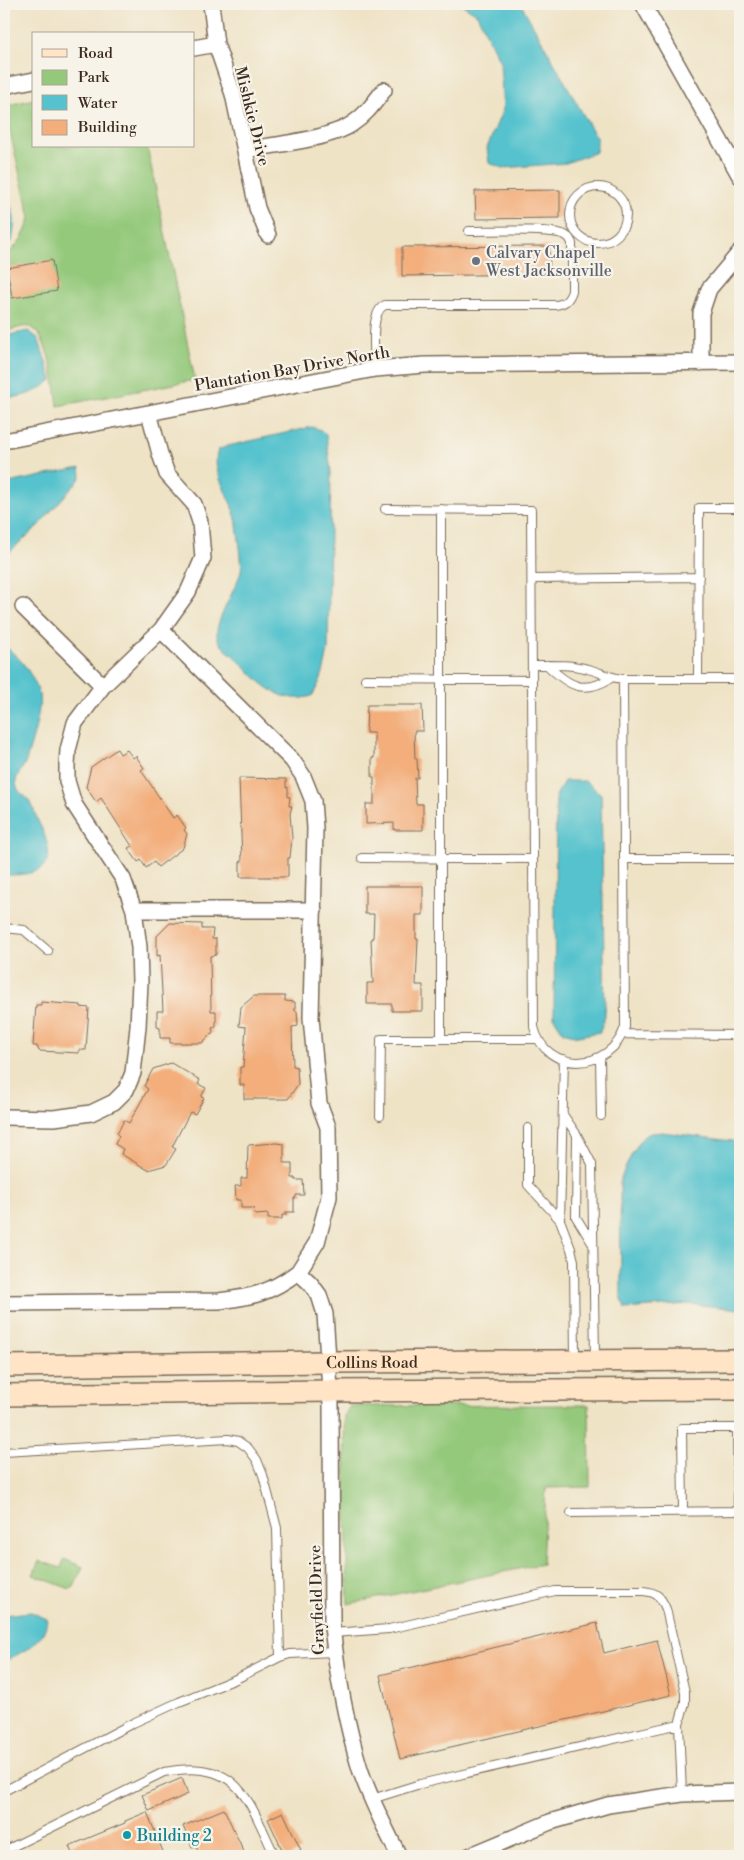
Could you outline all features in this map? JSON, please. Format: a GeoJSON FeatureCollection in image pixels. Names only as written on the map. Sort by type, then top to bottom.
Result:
{"type":"FeatureCollection","features":[{"type":"Feature","properties":{"kind":"main road"},"geometry":{"type":"LineString","coordinates":[[585,1360],[602,1380],[633,1390]]}},
{"type":"Feature","properties":{"kind":"main road","name":"Collins Road"},"geometry":{"type":"LineString","coordinates":[[4,1366],[740,1360]]}},
{"type":"Feature","properties":{"kind":"main road","name":"Collins Road"},"geometry":{"type":"LineString","coordinates":[[4,1395],[331,1391],[740,1390]]}},
{"type":"Feature","properties":{"kind":"street","name":"Mishkie Drive"},"geometry":{"type":"LineString","coordinates":[[211,4],[216,44],[233,94],[256,208],[268,235]]}},
{"type":"Feature","properties":{"kind":"street"},"geometry":{"type":"LineString","coordinates":[[643,4],[740,176]]}},
{"type":"Feature","properties":{"kind":"street"},"geometry":{"type":"LineString","coordinates":[[195,48],[216,44]]}},
{"type":"Feature","properties":{"kind":"street"},"geometry":{"type":"LineString","coordinates":[[4,86],[32,80]]}},
{"type":"Feature","properties":{"kind":"street"},"geometry":{"type":"LineString","coordinates":[[245,150],[328,134],[351,125],[366,113],[384,90]]}},
{"type":"Feature","properties":{"kind":"street"},"geometry":{"type":"LineString","coordinates":[[702,362],[701,313],[709,289],[740,252]]}},
{"type":"Feature","properties":{"kind":"street","name":"Plantation Bay Drive North"},"geometry":{"type":"LineString","coordinates":[[4,441],[375,369],[426,365],[740,362]]}},
{"type":"Feature","properties":{"kind":"street"},"geometry":{"type":"LineString","coordinates":[[4,1117],[54,1118],[91,1113],[114,1102],[126,1090],[132,1073],[138,1027],[139,947],[134,910],[123,878],[74,804],[67,781],[68,750],[75,723],[104,686],[161,630],[195,580],[203,558],[200,522],[194,504],[168,474],[160,454],[149,413]]}},
{"type":"Feature","properties":{"kind":"street"},"geometry":{"type":"LineString","coordinates":[[23,607],[104,686]]}},
{"type":"Feature","properties":{"kind":"street"},"geometry":{"type":"LineString","coordinates":[[4,1303],[219,1301],[251,1297],[282,1284],[298,1272],[318,1242],[329,1197],[328,1127],[319,1103],[311,1018],[315,828],[313,801],[302,776],[292,760],[161,630]]}},
{"type":"Feature","properties":{"kind":"street"},"geometry":{"type":"LineString","coordinates":[[134,910],[314,910]]}},
{"type":"Feature","properties":{"kind":"street","name":"Grayfield Drive"},"geometry":{"type":"LineString","coordinates":[[298,1272],[319,1295],[325,1314],[331,1391],[332,1633],[334,1652],[350,1732],[361,1770],[372,1799],[399,1856]]}},
{"type":"Feature","properties":{"kind":"street"},"geometry":{"type":"LineString","coordinates":[[469,1856],[550,1822],[608,1805],[682,1794],[740,1792]]}},
{"type":"Feature","properties":{"kind":"lane"},"geometry":{"type":"LineString","coordinates":[[375,369],[375,316],[380,307],[385,305],[562,304],[567,300],[572,291],[573,235],[570,213],[572,204],[577,196],[585,190],[594,188],[612,191],[624,204],[626,213],[625,222],[621,230],[615,237],[607,241],[590,241],[573,235],[542,231],[469,231]]}},
{"type":"Feature","properties":{"kind":"lane"},"geometry":{"type":"LineString","coordinates":[[698,679],[699,508],[740,508]]}},
{"type":"Feature","properties":{"kind":"lane"},"geometry":{"type":"LineString","coordinates":[[385,509],[531,510],[534,1028],[538,1039],[548,1051],[564,1059],[583,1062],[600,1057],[616,1045],[623,1034],[626,1021],[622,679]]}},
{"type":"Feature","properties":{"kind":"lane"},"geometry":{"type":"LineString","coordinates":[[441,509],[441,1038]]}},
{"type":"Feature","properties":{"kind":"lane"},"geometry":{"type":"LineString","coordinates":[[532,579],[699,577]]}},
{"type":"Feature","properties":{"kind":"lane"},"geometry":{"type":"LineString","coordinates":[[532,665],[589,669],[611,678],[622,679],[740,679]]}},
{"type":"Feature","properties":{"kind":"lane"},"geometry":{"type":"LineString","coordinates":[[547,665],[561,679],[581,688],[599,685],[611,678]]}},
{"type":"Feature","properties":{"kind":"lane"},"geometry":{"type":"LineString","coordinates":[[365,679],[532,680]]}},
{"type":"Feature","properties":{"kind":"lane"},"geometry":{"type":"LineString","coordinates":[[362,858],[533,859]]}},
{"type":"Feature","properties":{"kind":"lane"},"geometry":{"type":"LineString","coordinates":[[625,859],[740,859]]}},
{"type":"Feature","properties":{"kind":"lane"},"geometry":{"type":"LineString","coordinates":[[4,928],[24,930],[48,952]]}},
{"type":"Feature","properties":{"kind":"lane"},"geometry":{"type":"LineString","coordinates":[[623,1034],[740,1036]]}},
{"type":"Feature","properties":{"kind":"lane"},"geometry":{"type":"LineString","coordinates":[[380,1116],[381,1039],[538,1039]]}},
{"type":"Feature","properties":{"kind":"lane"},"geometry":{"type":"LineString","coordinates":[[600,1057],[601,1116]]}},
{"type":"Feature","properties":{"kind":"lane"},"geometry":{"type":"LineString","coordinates":[[564,1059],[560,1220],[574,1261],[585,1360]]}},
{"type":"Feature","properties":{"kind":"lane"},"geometry":{"type":"LineString","coordinates":[[564,1116],[592,1164],[593,1244],[585,1360]]}},
{"type":"Feature","properties":{"kind":"lane"},"geometry":{"type":"LineString","coordinates":[[528,1128],[528,1185],[560,1220]]}},
{"type":"Feature","properties":{"kind":"lane"},"geometry":{"type":"LineString","coordinates":[[576,1134],[576,1217],[593,1244]]}},
{"type":"Feature","properties":{"kind":"lane"},"geometry":{"type":"LineString","coordinates":[[571,1513],[739,1511],[737,1428],[682,1428],[683,1511]]}},
{"type":"Feature","properties":{"kind":"lane"},"geometry":{"type":"LineString","coordinates":[[4,1452],[228,1439],[248,1448],[257,1460],[263,1475],[278,1528],[280,1657]]}},
{"type":"Feature","properties":{"kind":"lane"},"geometry":{"type":"LineString","coordinates":[[332,1633],[388,1629],[555,1591],[652,1592],[661,1598],[666,1609],[685,1692],[685,1703],[679,1724],[682,1794]]}},
{"type":"Feature","properties":{"kind":"lane"},"geometry":{"type":"LineString","coordinates":[[4,1791],[133,1723],[179,1702],[236,1680],[280,1657],[290,1654],[334,1652]]}},
{"type":"Feature","properties":{"kind":"lane"},"geometry":{"type":"LineString","coordinates":[[372,1799],[420,1784],[679,1724]]}},
{"type":"Feature","properties":{"kind":"lane"},"geometry":{"type":"LineString","coordinates":[[4,1851],[164,1772],[185,1768],[207,1770],[229,1779],[246,1795],[275,1856]]}},
{"type":"Feature","properties":{"kind":"green space"},"geometry":{"type":"Polygon","coordinates":[[[32,99],[32,148],[147,148],[195,380],[58,406],[50,362],[42,339],[30,327],[20,327],[4,331],[4,257],[20,240],[30,218],[4,106],[32,99]]]}},
{"type":"Feature","properties":{"kind":"green space"},"geometry":{"type":"Polygon","coordinates":[[[589,1405],[590,1487],[546,1488],[542,1564],[348,1604],[344,1416],[350,1406],[589,1405]]]}},
{"type":"Feature","properties":{"kind":"green space"},"geometry":{"type":"Polygon","coordinates":[[[64,1559],[83,1567],[74,1587],[70,1589],[33,1575],[39,1561],[61,1568],[64,1559]]]}},
{"type":"Feature","properties":{"kind":"water"},"geometry":{"type":"Polygon","coordinates":[[[461,4],[521,4],[597,139],[596,152],[566,163],[503,168],[489,163],[487,148],[503,109],[500,62],[477,14],[461,4]]]}},
{"type":"Feature","properties":{"kind":"water"},"geometry":{"type":"Polygon","coordinates":[[[4,198],[13,212],[14,223],[12,241],[4,246],[4,198]]]}},
{"type":"Feature","properties":{"kind":"water"},"geometry":{"type":"Polygon","coordinates":[[[28,331],[38,338],[52,380],[29,394],[4,398],[4,336],[28,331]]]}},
{"type":"Feature","properties":{"kind":"water"},"geometry":{"type":"Polygon","coordinates":[[[312,427],[321,430],[326,435],[331,472],[328,650],[323,674],[312,696],[289,698],[270,690],[225,648],[218,638],[217,629],[219,621],[239,578],[241,567],[235,516],[220,478],[216,459],[218,450],[228,446],[312,427]]]}},
{"type":"Feature","properties":{"kind":"water"},"geometry":{"type":"Polygon","coordinates":[[[80,468],[81,476],[78,481],[36,528],[4,557],[4,484],[80,468]]]}},
{"type":"Feature","properties":{"kind":"water"},"geometry":{"type":"Polygon","coordinates":[[[4,645],[24,664],[38,690],[40,701],[31,746],[25,764],[17,776],[16,786],[32,805],[48,846],[48,856],[46,863],[40,869],[19,875],[4,875],[4,645]]]}},
{"type":"Feature","properties":{"kind":"water"},"geometry":{"type":"Polygon","coordinates":[[[564,781],[585,781],[601,794],[605,1015],[600,1032],[578,1036],[563,1032],[554,1018],[556,796],[564,781]]]}},
{"type":"Feature","properties":{"kind":"water"},"geometry":{"type":"Polygon","coordinates":[[[662,1132],[740,1142],[740,1309],[689,1304],[625,1309],[621,1295],[620,1181],[631,1156],[642,1138],[650,1133],[662,1132]]]}},
{"type":"Feature","properties":{"kind":"water"},"geometry":{"type":"Polygon","coordinates":[[[31,1612],[47,1619],[42,1635],[32,1646],[4,1662],[4,1615],[31,1612]]]}},
{"type":"Feature","properties":{"kind":"building"},"geometry":{"type":"Polygon","coordinates":[[[560,190],[560,218],[476,219],[475,191],[560,190]]]}},
{"type":"Feature","properties":{"kind":"building","name":"Calvary Chapel West Jacksonville"},"geometry":{"type":"Polygon","coordinates":[[[549,246],[550,274],[402,276],[402,247],[549,246]]]}},
{"type":"Feature","properties":{"kind":"building"},"geometry":{"type":"Polygon","coordinates":[[[52,260],[57,291],[12,298],[7,268],[52,260]]]}},
{"type":"Feature","properties":{"kind":"building"},"geometry":{"type":"Polygon","coordinates":[[[367,705],[422,705],[423,731],[414,731],[418,778],[415,778],[416,804],[423,804],[423,830],[394,830],[394,823],[366,824],[366,804],[374,804],[372,758],[374,758],[374,733],[366,733],[367,705]]]}},
{"type":"Feature","properties":{"kind":"building"},"geometry":{"type":"Polygon","coordinates":[[[117,749],[120,754],[127,750],[133,758],[136,756],[144,768],[141,770],[173,818],[177,815],[186,828],[184,830],[187,834],[183,848],[158,867],[154,862],[146,868],[141,860],[138,862],[128,848],[132,846],[101,798],[96,802],[86,787],[91,767],[117,749]]]}},
{"type":"Feature","properties":{"kind":"building"},"geometry":{"type":"Polygon","coordinates":[[[239,778],[286,779],[288,797],[290,797],[289,806],[292,806],[290,814],[292,838],[290,858],[288,858],[288,877],[240,877],[240,862],[242,861],[239,778]]]}},
{"type":"Feature","properties":{"kind":"building"},"geometry":{"type":"Polygon","coordinates":[[[365,886],[423,886],[423,915],[416,915],[416,939],[418,939],[416,985],[423,985],[423,1011],[392,1011],[392,1004],[367,1004],[367,983],[373,983],[371,938],[373,938],[374,914],[365,914],[365,886]]]}},
{"type":"Feature","properties":{"kind":"building"},"geometry":{"type":"Polygon","coordinates":[[[170,923],[202,924],[202,929],[213,929],[212,939],[216,939],[216,955],[210,956],[211,1011],[216,1011],[216,1027],[212,1028],[213,1032],[202,1043],[170,1043],[170,1038],[160,1038],[160,1028],[157,1027],[157,1011],[163,1011],[160,955],[157,956],[157,936],[170,923]]]}},
{"type":"Feature","properties":{"kind":"building"},"geometry":{"type":"Polygon","coordinates":[[[254,996],[285,996],[285,1001],[295,1002],[298,1026],[292,1027],[293,1066],[297,1067],[298,1084],[288,1099],[244,1099],[244,1085],[240,1085],[240,1067],[243,1067],[246,1027],[239,1026],[241,1007],[254,996]]]}},
{"type":"Feature","properties":{"kind":"building"},"geometry":{"type":"Polygon","coordinates":[[[41,1002],[81,1005],[81,1007],[89,1008],[86,1050],[79,1050],[79,1053],[39,1051],[37,1046],[33,1046],[36,1005],[41,1005],[41,1002]]]}},
{"type":"Feature","properties":{"kind":"building"},"geometry":{"type":"Polygon","coordinates":[[[171,1063],[200,1080],[198,1084],[206,1088],[201,1097],[204,1098],[195,1114],[190,1112],[172,1147],[176,1149],[166,1165],[148,1170],[121,1154],[123,1149],[115,1144],[119,1136],[117,1134],[124,1120],[129,1123],[148,1089],[144,1086],[153,1069],[171,1063]]]}},
{"type":"Feature","properties":{"kind":"building"},"geometry":{"type":"Polygon","coordinates":[[[284,1144],[284,1163],[292,1163],[292,1178],[303,1180],[304,1195],[296,1195],[296,1198],[294,1198],[294,1212],[286,1212],[286,1215],[282,1215],[282,1219],[268,1219],[268,1214],[255,1215],[254,1208],[241,1208],[241,1200],[236,1200],[235,1186],[241,1186],[241,1178],[247,1178],[248,1145],[284,1144]]]}},
{"type":"Feature","properties":{"kind":"building"},"geometry":{"type":"Polygon","coordinates":[[[597,1623],[604,1653],[657,1640],[671,1695],[400,1759],[380,1675],[597,1623]]]}},
{"type":"Feature","properties":{"kind":"building"},"geometry":{"type":"Polygon","coordinates":[[[182,1778],[188,1794],[149,1811],[142,1795],[182,1778]]]}},
{"type":"Feature","properties":{"kind":"building"},"geometry":{"type":"Polygon","coordinates":[[[224,1809],[246,1856],[200,1856],[196,1846],[192,1847],[183,1826],[224,1809]]]}},
{"type":"Feature","properties":{"kind":"building","name":"Building 2"},"geometry":{"type":"Polygon","coordinates":[[[147,1812],[164,1854],[158,1856],[73,1856],[69,1846],[147,1812]]]}},
{"type":"Feature","properties":{"kind":"building"},"geometry":{"type":"Polygon","coordinates":[[[283,1812],[301,1850],[289,1856],[285,1856],[268,1819],[283,1812]]]}},
{"type":"Feature","properties":{"kind":"place","name":"Calvary Chapel West Jacksonville"},"geometry":{"type":"Point","coordinates":[476,261]}},
{"type":"Feature","properties":{"kind":"place","name":"Building 2"},"geometry":{"type":"Point","coordinates":[127,1835]}}]}
